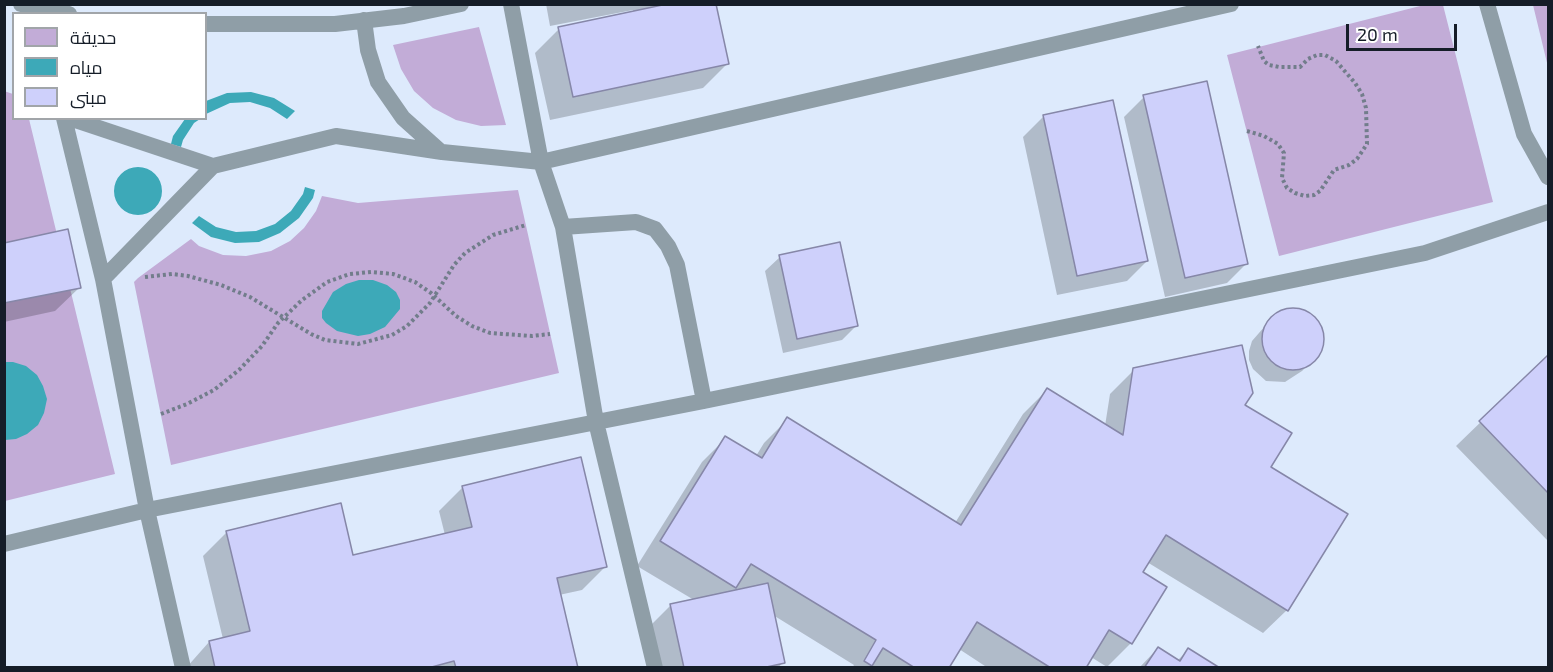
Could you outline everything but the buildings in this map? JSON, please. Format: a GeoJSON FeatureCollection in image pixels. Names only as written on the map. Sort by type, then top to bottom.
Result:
{"type":"FeatureCollection","features":[{"type":"Feature","properties":{"kind":"lane"},"geometry":{"type":"LineString","coordinates":[[21,4],[57,12]]}},
{"type":"Feature","properties":{"kind":"lane"},"geometry":{"type":"LineString","coordinates":[[207,24],[334,24],[404,16],[461,4]]}},
{"type":"Feature","properties":{"kind":"lane"},"geometry":{"type":"LineString","coordinates":[[511,4],[542,162],[563,227],[596,422],[655,668]]}},
{"type":"Feature","properties":{"kind":"lane"},"geometry":{"type":"LineString","coordinates":[[103,279],[213,166],[336,136],[442,152],[542,162],[1231,4]]}},
{"type":"Feature","properties":{"kind":"lane"},"geometry":{"type":"LineString","coordinates":[[1487,4],[1524,134],[1548,177]]}},
{"type":"Feature","properties":{"kind":"lane"},"geometry":{"type":"LineString","coordinates":[[364,21],[368,50],[378,82],[403,118],[442,152]]}},
{"type":"Feature","properties":{"kind":"lane"},"geometry":{"type":"LineString","coordinates":[[64,120],[103,279],[147,510],[183,668]]}},
{"type":"Feature","properties":{"kind":"lane"},"geometry":{"type":"LineString","coordinates":[[75,120],[213,166]]}},
{"type":"Feature","properties":{"kind":"lane"},"geometry":{"type":"LineString","coordinates":[[4,544],[147,510],[704,401],[1425,253],[1548,212]]}},
{"type":"Feature","properties":{"kind":"lane"},"geometry":{"type":"LineString","coordinates":[[563,227],[636,222],[655,229],[668,246],[677,265],[704,401]]}},
{"type":"Feature","properties":{"kind":"path"},"geometry":{"type":"LineString","coordinates":[[1247,131],[1264,136],[1278,144],[1284,153],[1282,178],[1287,188],[1305,196],[1314,195],[1320,191],[1334,170],[1349,165],[1362,152],[1366,144],[1366,108],[1362,94],[1336,61],[1325,55],[1317,55],[1300,67],[1279,67],[1269,65],[1264,61],[1258,46]]}},
{"type":"Feature","properties":{"kind":"path"},"geometry":{"type":"LineString","coordinates":[[138,278],[172,274],[221,285],[250,297],[311,334],[325,340],[358,344],[392,335],[407,326],[419,316],[454,265],[465,253],[493,235],[526,225]]}},
{"type":"Feature","properties":{"kind":"path"},"geometry":{"type":"LineString","coordinates":[[161,414],[214,390],[239,370],[262,346],[284,317],[302,300],[327,282],[350,274],[371,272],[393,274],[415,282],[456,316],[490,333],[532,336],[550,334]]}},
{"type":"Feature","properties":{"kind":"green space"},"geometry":{"type":"Polygon","coordinates":[[[1424,5],[1443,5],[1493,202],[1279,256],[1227,55],[1424,5]]]}},
{"type":"Feature","properties":{"kind":"green space"},"geometry":{"type":"Polygon","coordinates":[[[1533,5],[1548,5],[1548,67],[1533,5]]]}},
{"type":"Feature","properties":{"kind":"green space"},"geometry":{"type":"Polygon","coordinates":[[[479,27],[506,125],[481,126],[456,120],[433,108],[414,91],[401,69],[393,45],[479,27]]]}},
{"type":"Feature","properties":{"kind":"green space"},"geometry":{"type":"Polygon","coordinates":[[[4,91],[12,94],[12,120],[29,120],[115,474],[5,501],[4,91]]]}},
{"type":"Feature","properties":{"kind":"green space"},"geometry":{"type":"Polygon","coordinates":[[[518,190],[559,373],[171,465],[134,282],[138,278],[191,239],[199,246],[223,255],[246,256],[271,251],[290,241],[304,228],[316,211],[322,196],[358,203],[518,190]]]}},
{"type":"Feature","properties":{"kind":"water"},"geometry":{"type":"Polygon","coordinates":[[[251,92],[274,98],[295,111],[287,119],[270,108],[250,102],[230,103],[207,114],[207,101],[227,93],[251,92]]]}},
{"type":"Feature","properties":{"kind":"water"},"geometry":{"type":"Polygon","coordinates":[[[184,120],[198,120],[194,123],[181,147],[171,144],[173,136],[184,120]]]}},
{"type":"Feature","properties":{"kind":"water"},"geometry":{"type":"Polygon","coordinates":[[[138,167],[155,174],[162,191],[155,208],[138,215],[121,208],[114,191],[121,174],[138,167]]]}},
{"type":"Feature","properties":{"kind":"water"},"geometry":{"type":"Polygon","coordinates":[[[305,187],[315,190],[313,198],[299,218],[280,233],[259,242],[235,243],[211,237],[192,223],[199,216],[216,227],[236,232],[256,231],[275,224],[291,211],[305,187]]]}},
{"type":"Feature","properties":{"kind":"water"},"geometry":{"type":"Polygon","coordinates":[[[359,280],[373,280],[387,285],[396,292],[400,300],[400,309],[385,327],[370,334],[358,336],[337,331],[322,318],[322,311],[333,292],[346,284],[359,280]]]}},
{"type":"Feature","properties":{"kind":"water"},"geometry":{"type":"Polygon","coordinates":[[[5,362],[26,366],[37,375],[47,399],[38,425],[16,439],[5,440],[5,362]]]}}]}
